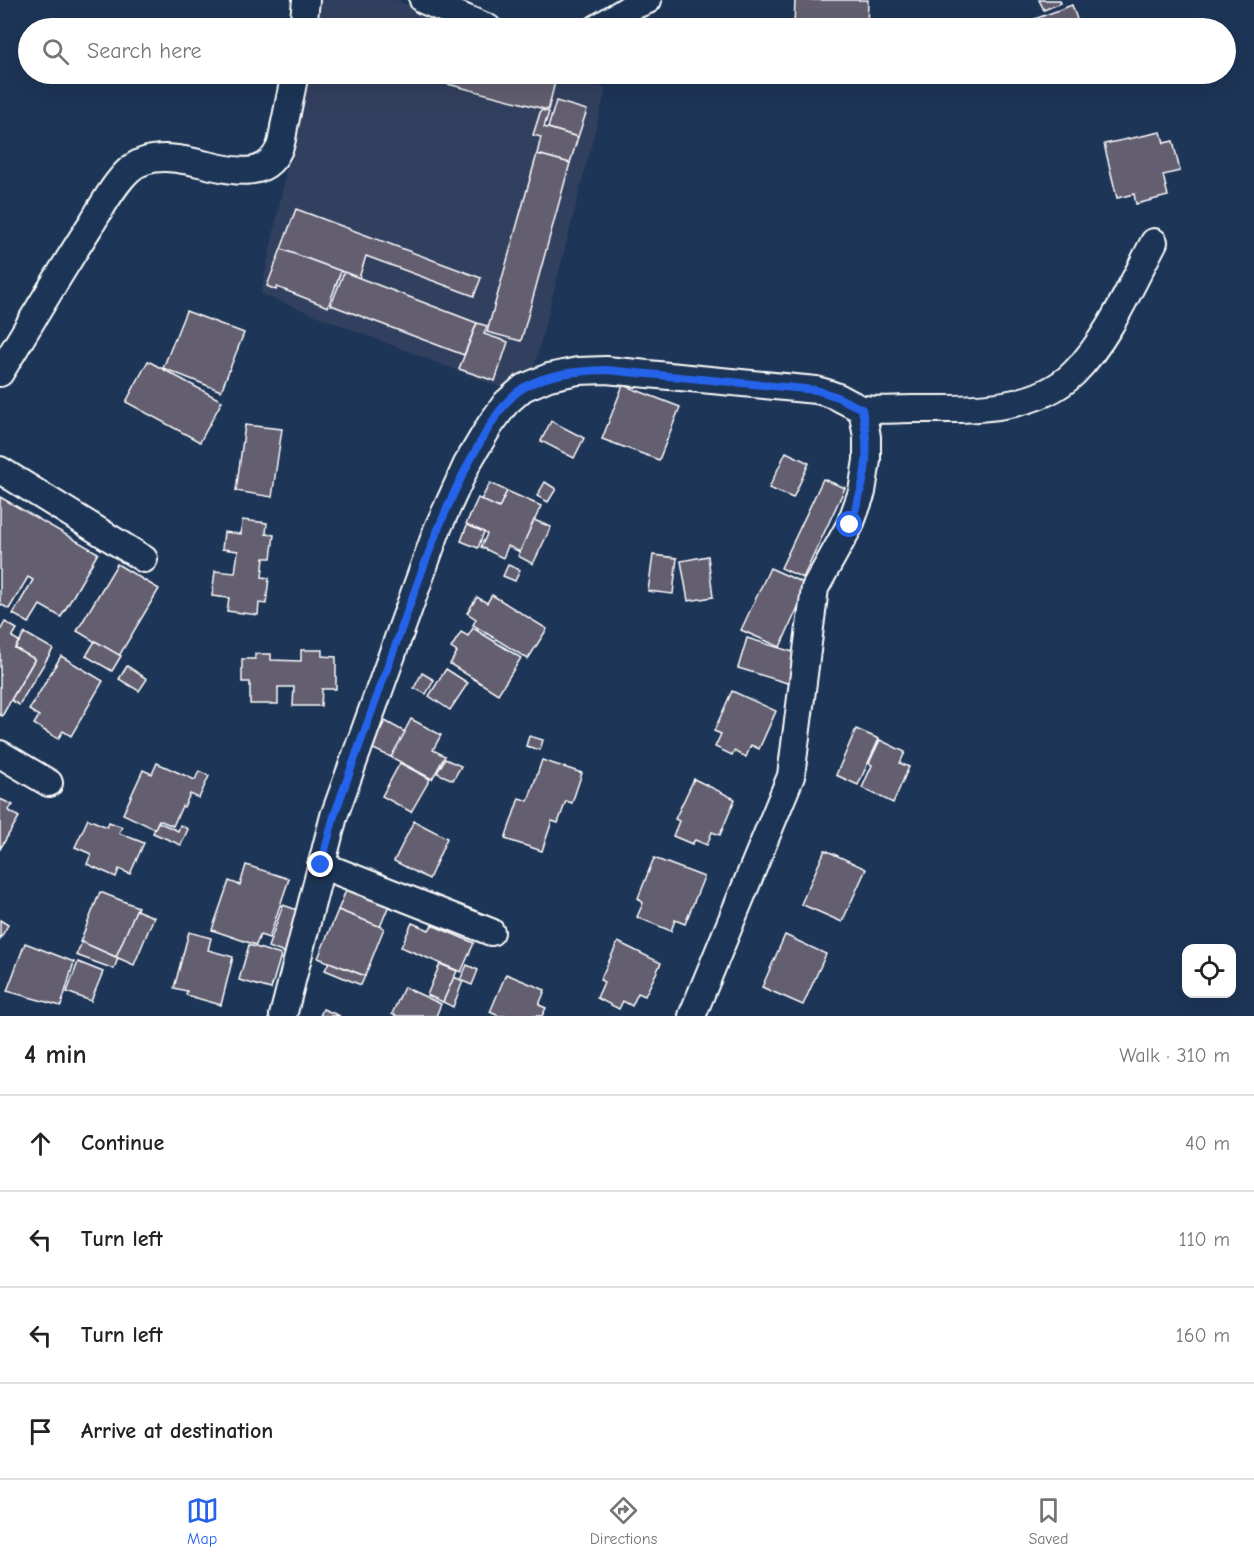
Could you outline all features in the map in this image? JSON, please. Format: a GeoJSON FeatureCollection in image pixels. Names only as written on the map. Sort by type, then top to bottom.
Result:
{"type":"FeatureCollection","features":[{"type":"Feature","properties":{"kind":"street"},"geometry":{"type":"LineString","coordinates":[[304,18],[306,0]]}},
{"type":"Feature","properties":{"kind":"street"},"geometry":{"type":"LineString","coordinates":[[423,0],[465,18]]}},
{"type":"Feature","properties":{"kind":"street"},"geometry":{"type":"LineString","coordinates":[[613,18],[648,0]]}},
{"type":"Feature","properties":{"kind":"street"},"geometry":{"type":"LineString","coordinates":[[0,374],[82,238],[116,185],[130,169],[147,160],[165,157],[235,171],[256,171],[269,164],[280,149],[293,84]]}},
{"type":"Feature","properties":{"kind":"street"},"geometry":{"type":"LineString","coordinates":[[283,1016],[334,816],[437,530],[467,464],[506,402],[523,388],[549,377],[578,371],[606,370],[816,390],[862,409],[962,409],[996,407],[1026,400],[1054,388],[1072,375],[1101,339],[1154,242]]}},
{"type":"Feature","properties":{"kind":"street"},"geometry":{"type":"LineString","coordinates":[[692,1016],[791,776],[815,588],[850,525],[862,492],[867,448],[862,409]]}},
{"type":"Feature","properties":{"kind":"street"},"geometry":{"type":"LineString","coordinates":[[0,470],[144,559]]}},
{"type":"Feature","properties":{"kind":"street"},"geometry":{"type":"LineString","coordinates":[[0,754],[49,783]]}},
{"type":"Feature","properties":{"kind":"street"},"geometry":{"type":"LineString","coordinates":[[321,865],[491,932]]}},
{"type":"Feature","properties":{"kind":"shaded area"},"geometry":{"type":"Polygon","coordinates":[[[321,0],[396,0],[439,18],[317,18],[321,0]]]}},
{"type":"Feature","properties":{"kind":"shaded area"},"geometry":{"type":"Polygon","coordinates":[[[304,84],[594,84],[606,89],[534,368],[502,388],[261,294],[304,84]]]}},
{"type":"Feature","properties":{"kind":"building"},"geometry":{"type":"Polygon","coordinates":[[[795,0],[868,0],[867,18],[794,18],[795,0]]]}},
{"type":"Feature","properties":{"kind":"building"},"geometry":{"type":"Polygon","coordinates":[[[1039,0],[1060,0],[1061,3],[1044,10],[1039,0]]]}},
{"type":"Feature","properties":{"kind":"building"},"geometry":{"type":"Polygon","coordinates":[[[1072,5],[1077,18],[1038,18],[1072,5]]]}},
{"type":"Feature","properties":{"kind":"building"},"geometry":{"type":"Polygon","coordinates":[[[448,84],[554,84],[548,110],[448,84]]]}},
{"type":"Feature","properties":{"kind":"building"},"geometry":{"type":"Polygon","coordinates":[[[556,101],[587,110],[578,137],[548,128],[556,101]]]}},
{"type":"Feature","properties":{"kind":"building"},"geometry":{"type":"Polygon","coordinates":[[[541,110],[549,112],[544,127],[578,137],[570,163],[537,154],[541,137],[533,135],[541,110]]]}},
{"type":"Feature","properties":{"kind":"building"},"geometry":{"type":"Polygon","coordinates":[[[1161,132],[1164,143],[1173,141],[1180,171],[1163,175],[1168,196],[1136,204],[1134,194],[1117,198],[1104,144],[1161,132]]]}},
{"type":"Feature","properties":{"kind":"building"},"geometry":{"type":"Polygon","coordinates":[[[537,154],[570,163],[521,341],[487,332],[537,154]]]}},
{"type":"Feature","properties":{"kind":"building"},"geometry":{"type":"Polygon","coordinates":[[[296,209],[481,278],[474,296],[366,256],[359,278],[281,249],[296,209]]]}},
{"type":"Feature","properties":{"kind":"building"},"geometry":{"type":"Polygon","coordinates":[[[281,249],[341,271],[328,307],[277,287],[276,290],[267,286],[281,249]]]}},
{"type":"Feature","properties":{"kind":"building"},"geometry":{"type":"Polygon","coordinates":[[[344,272],[477,323],[464,355],[331,305],[344,272]]]}},
{"type":"Feature","properties":{"kind":"building"},"geometry":{"type":"Polygon","coordinates":[[[186,311],[244,333],[221,391],[163,368],[186,311]]]}},
{"type":"Feature","properties":{"kind":"building"},"geometry":{"type":"Polygon","coordinates":[[[477,323],[487,326],[484,334],[508,342],[495,381],[459,369],[477,323]]]}},
{"type":"Feature","properties":{"kind":"building"},"geometry":{"type":"Polygon","coordinates":[[[148,361],[222,401],[200,442],[126,402],[148,361]]]}},
{"type":"Feature","properties":{"kind":"building"},"geometry":{"type":"Polygon","coordinates":[[[623,385],[680,407],[659,460],[602,439],[623,385]]]}},
{"type":"Feature","properties":{"kind":"building"},"geometry":{"type":"Polygon","coordinates":[[[551,421],[584,438],[574,458],[541,441],[551,421]]]}},
{"type":"Feature","properties":{"kind":"building"},"geometry":{"type":"Polygon","coordinates":[[[245,425],[282,429],[272,497],[236,491],[245,425]]]}},
{"type":"Feature","properties":{"kind":"building"},"geometry":{"type":"Polygon","coordinates":[[[786,452],[809,463],[793,498],[769,488],[786,452]]]}},
{"type":"Feature","properties":{"kind":"building"},"geometry":{"type":"Polygon","coordinates":[[[823,479],[845,488],[803,578],[781,568],[823,479]]]}},
{"type":"Feature","properties":{"kind":"building"},"geometry":{"type":"Polygon","coordinates":[[[545,482],[556,489],[548,502],[537,496],[545,482]]]}},
{"type":"Feature","properties":{"kind":"building"},"geometry":{"type":"Polygon","coordinates":[[[490,483],[507,491],[499,508],[481,500],[490,483]]]}},
{"type":"Feature","properties":{"kind":"building"},"geometry":{"type":"Polygon","coordinates":[[[507,491],[541,506],[520,552],[508,546],[503,558],[481,547],[487,534],[466,524],[478,498],[499,508],[507,491]]]}},
{"type":"Feature","properties":{"kind":"building"},"geometry":{"type":"Polygon","coordinates":[[[0,497],[98,553],[61,617],[40,605],[29,623],[13,614],[33,580],[28,577],[9,609],[0,604],[0,497]]]}},
{"type":"Feature","properties":{"kind":"building"},"geometry":{"type":"Polygon","coordinates":[[[242,520],[267,523],[266,534],[274,535],[271,558],[264,558],[262,577],[269,578],[266,604],[259,603],[258,615],[227,611],[229,598],[212,596],[215,571],[235,573],[238,551],[222,549],[224,532],[241,534],[242,520]]]}},
{"type":"Feature","properties":{"kind":"building"},"geometry":{"type":"Polygon","coordinates":[[[534,520],[551,527],[533,564],[518,556],[534,520]]]}},
{"type":"Feature","properties":{"kind":"building"},"geometry":{"type":"Polygon","coordinates":[[[467,525],[484,532],[478,548],[461,541],[467,525]]]}},
{"type":"Feature","properties":{"kind":"building"},"geometry":{"type":"Polygon","coordinates":[[[653,555],[677,558],[673,594],[648,591],[653,555]]]}},
{"type":"Feature","properties":{"kind":"building"},"geometry":{"type":"Polygon","coordinates":[[[708,556],[713,597],[688,601],[681,561],[708,556]]]}},
{"type":"Feature","properties":{"kind":"building"},"geometry":{"type":"Polygon","coordinates":[[[117,564],[159,589],[119,656],[77,631],[117,564]]]}},
{"type":"Feature","properties":{"kind":"building"},"geometry":{"type":"Polygon","coordinates":[[[508,565],[520,570],[515,581],[503,576],[508,565]]]}},
{"type":"Feature","properties":{"kind":"building"},"geometry":{"type":"Polygon","coordinates":[[[770,568],[808,585],[780,647],[741,630],[770,568]]]}},
{"type":"Feature","properties":{"kind":"building"},"geometry":{"type":"Polygon","coordinates":[[[492,595],[547,629],[528,659],[473,625],[476,619],[467,613],[477,597],[487,603],[492,595]]]}},
{"type":"Feature","properties":{"kind":"building"},"geometry":{"type":"Polygon","coordinates":[[[5,622],[17,629],[12,637],[19,641],[15,648],[35,659],[2,716],[0,715],[0,631],[5,622]]]}},
{"type":"Feature","properties":{"kind":"building"},"geometry":{"type":"Polygon","coordinates":[[[473,628],[521,658],[498,694],[450,664],[457,652],[451,648],[461,632],[468,636],[473,628]]]}},
{"type":"Feature","properties":{"kind":"building"},"geometry":{"type":"Polygon","coordinates":[[[25,633],[53,649],[19,705],[11,700],[35,659],[15,648],[25,633]]]}},
{"type":"Feature","properties":{"kind":"building"},"geometry":{"type":"Polygon","coordinates":[[[747,638],[803,655],[794,685],[738,668],[747,638]]]}},
{"type":"Feature","properties":{"kind":"building"},"geometry":{"type":"Polygon","coordinates":[[[95,641],[121,656],[112,671],[86,656],[95,641]]]}},
{"type":"Feature","properties":{"kind":"building"},"geometry":{"type":"Polygon","coordinates":[[[301,650],[322,650],[322,656],[336,657],[336,689],[322,689],[321,706],[293,706],[294,687],[278,687],[278,704],[250,704],[250,682],[242,682],[242,659],[255,659],[255,654],[271,654],[271,660],[301,661],[301,650]]]}},
{"type":"Feature","properties":{"kind":"building"},"geometry":{"type":"Polygon","coordinates":[[[61,656],[103,681],[71,736],[63,731],[58,739],[34,724],[39,716],[29,710],[61,656]]]}},
{"type":"Feature","properties":{"kind":"building"},"geometry":{"type":"Polygon","coordinates":[[[127,666],[147,679],[139,691],[119,679],[127,666]]]}},
{"type":"Feature","properties":{"kind":"building"},"geometry":{"type":"Polygon","coordinates":[[[446,669],[468,683],[450,710],[429,696],[446,669]]]}},
{"type":"Feature","properties":{"kind":"building"},"geometry":{"type":"Polygon","coordinates":[[[422,673],[434,680],[426,694],[414,688],[422,673]]]}},
{"type":"Feature","properties":{"kind":"building"},"geometry":{"type":"Polygon","coordinates":[[[732,691],[776,711],[759,749],[751,745],[746,757],[734,751],[732,755],[715,747],[721,734],[714,731],[732,691]]]}},
{"type":"Feature","properties":{"kind":"building"},"geometry":{"type":"Polygon","coordinates":[[[411,719],[441,735],[433,750],[445,756],[432,779],[391,757],[411,719]]]}},
{"type":"Feature","properties":{"kind":"building"},"geometry":{"type":"Polygon","coordinates":[[[385,721],[405,732],[391,757],[371,748],[385,721]]]}},
{"type":"Feature","properties":{"kind":"building"},"geometry":{"type":"Polygon","coordinates":[[[856,729],[879,739],[858,785],[836,775],[856,729]]]}},
{"type":"Feature","properties":{"kind":"building"},"geometry":{"type":"Polygon","coordinates":[[[529,736],[543,740],[540,750],[526,746],[529,736]]]}},
{"type":"Feature","properties":{"kind":"building"},"geometry":{"type":"Polygon","coordinates":[[[880,740],[905,752],[900,763],[909,767],[893,803],[862,788],[872,765],[869,763],[880,740]]]}},
{"type":"Feature","properties":{"kind":"building"},"geometry":{"type":"Polygon","coordinates":[[[445,759],[461,766],[453,780],[437,773],[445,759]]]}},
{"type":"Feature","properties":{"kind":"building"},"geometry":{"type":"Polygon","coordinates":[[[542,760],[582,773],[572,803],[566,801],[558,823],[552,821],[542,851],[505,839],[519,798],[528,801],[542,760]]]}},
{"type":"Feature","properties":{"kind":"building"},"geometry":{"type":"Polygon","coordinates":[[[157,763],[195,780],[199,771],[209,776],[199,798],[190,794],[173,826],[159,820],[155,829],[123,814],[143,770],[152,774],[157,763]]]}},
{"type":"Feature","properties":{"kind":"building"},"geometry":{"type":"Polygon","coordinates":[[[400,763],[430,779],[411,812],[382,796],[400,763]]]}},
{"type":"Feature","properties":{"kind":"building"},"geometry":{"type":"Polygon","coordinates":[[[694,779],[735,799],[720,835],[712,832],[707,845],[695,840],[692,844],[673,836],[679,821],[675,819],[694,779]]]}},
{"type":"Feature","properties":{"kind":"building"},"geometry":{"type":"Polygon","coordinates":[[[0,799],[13,805],[8,810],[19,817],[0,849],[0,799]]]}},
{"type":"Feature","properties":{"kind":"building"},"geometry":{"type":"Polygon","coordinates":[[[88,819],[107,827],[109,822],[122,827],[119,833],[144,843],[130,874],[119,869],[116,877],[87,864],[91,854],[75,847],[88,819]]]}},
{"type":"Feature","properties":{"kind":"building"},"geometry":{"type":"Polygon","coordinates":[[[414,821],[447,838],[429,879],[394,861],[414,821]]]}},
{"type":"Feature","properties":{"kind":"building"},"geometry":{"type":"Polygon","coordinates":[[[158,822],[178,831],[180,825],[188,829],[181,845],[153,833],[158,822]]]}},
{"type":"Feature","properties":{"kind":"building"},"geometry":{"type":"Polygon","coordinates":[[[825,850],[866,869],[842,922],[801,904],[825,850]]]}},
{"type":"Feature","properties":{"kind":"building"},"geometry":{"type":"Polygon","coordinates":[[[654,858],[704,877],[685,924],[675,920],[671,931],[637,917],[643,903],[638,898],[654,858]]]}},
{"type":"Feature","properties":{"kind":"building"},"geometry":{"type":"Polygon","coordinates":[[[246,865],[289,879],[269,938],[260,935],[256,945],[212,930],[229,881],[240,885],[246,865]]]}},
{"type":"Feature","properties":{"kind":"building"},"geometry":{"type":"Polygon","coordinates":[[[347,888],[389,905],[380,927],[338,910],[347,888]]]}},
{"type":"Feature","properties":{"kind":"building"},"geometry":{"type":"Polygon","coordinates":[[[100,892],[138,907],[116,957],[80,942],[100,892]]]}},
{"type":"Feature","properties":{"kind":"building"},"geometry":{"type":"Polygon","coordinates":[[[283,905],[300,911],[285,953],[268,947],[283,905]]]}},
{"type":"Feature","properties":{"kind":"building"},"geometry":{"type":"Polygon","coordinates":[[[136,910],[154,917],[134,965],[116,957],[136,910]]]}},
{"type":"Feature","properties":{"kind":"building"},"geometry":{"type":"Polygon","coordinates":[[[338,910],[384,928],[365,976],[318,958],[338,910]]]}},
{"type":"Feature","properties":{"kind":"building"},"geometry":{"type":"Polygon","coordinates":[[[0,920],[8,925],[0,939],[0,920]]]}},
{"type":"Feature","properties":{"kind":"building"},"geometry":{"type":"Polygon","coordinates":[[[412,923],[429,930],[432,925],[474,943],[461,972],[401,947],[412,923]]]}},
{"type":"Feature","properties":{"kind":"building"},"geometry":{"type":"Polygon","coordinates":[[[189,932],[211,938],[208,950],[233,957],[221,1005],[186,995],[187,991],[174,988],[189,932]]]}},
{"type":"Feature","properties":{"kind":"building"},"geometry":{"type":"Polygon","coordinates":[[[785,935],[826,954],[803,1005],[762,987],[785,935]]]}},
{"type":"Feature","properties":{"kind":"building"},"geometry":{"type":"Polygon","coordinates":[[[82,942],[118,958],[114,969],[76,955],[82,942]]]}},
{"type":"Feature","properties":{"kind":"building"},"geometry":{"type":"Polygon","coordinates":[[[618,942],[661,963],[645,996],[638,993],[632,1006],[623,1001],[619,1009],[597,998],[604,982],[600,980],[618,942]]]}},
{"type":"Feature","properties":{"kind":"building"},"geometry":{"type":"Polygon","coordinates":[[[25,943],[74,962],[61,1006],[7,991],[25,943]]]}},
{"type":"Feature","properties":{"kind":"building"},"geometry":{"type":"Polygon","coordinates":[[[249,945],[281,955],[271,989],[239,980],[249,945]]]}},
{"type":"Feature","properties":{"kind":"building"},"geometry":{"type":"Polygon","coordinates":[[[78,962],[103,972],[91,1001],[67,992],[78,962]]]}},
{"type":"Feature","properties":{"kind":"building"},"geometry":{"type":"Polygon","coordinates":[[[329,962],[365,976],[361,985],[325,970],[329,962]]]}},
{"type":"Feature","properties":{"kind":"building"},"geometry":{"type":"Polygon","coordinates":[[[440,964],[457,971],[443,1002],[427,995],[440,964]]]}},
{"type":"Feature","properties":{"kind":"building"},"geometry":{"type":"Polygon","coordinates":[[[467,965],[478,970],[472,985],[460,980],[467,965]]]}},
{"type":"Feature","properties":{"kind":"building"},"geometry":{"type":"Polygon","coordinates":[[[506,974],[545,990],[539,1005],[546,1008],[542,1016],[499,1016],[490,1012],[506,974]]]}},
{"type":"Feature","properties":{"kind":"building"},"geometry":{"type":"Polygon","coordinates":[[[454,977],[463,981],[453,1007],[443,1002],[454,977]]]}},
{"type":"Feature","properties":{"kind":"building"},"geometry":{"type":"Polygon","coordinates":[[[404,987],[441,1004],[436,1016],[392,1014],[404,987]]]}},
{"type":"Feature","properties":{"kind":"building"},"geometry":{"type":"Polygon","coordinates":[[[323,1009],[340,1016],[320,1016],[323,1009]]]}},
{"type":"Feature","properties":{"kind":"route"},"geometry":{"type":"LineString","coordinates":[[321,865],[334,816],[437,530],[467,464],[490,425],[506,402],[523,388],[549,377],[578,371],[606,370],[786,386],[816,390],[835,396],[862,409],[867,436],[867,460],[862,492],[850,525]]}}]}
